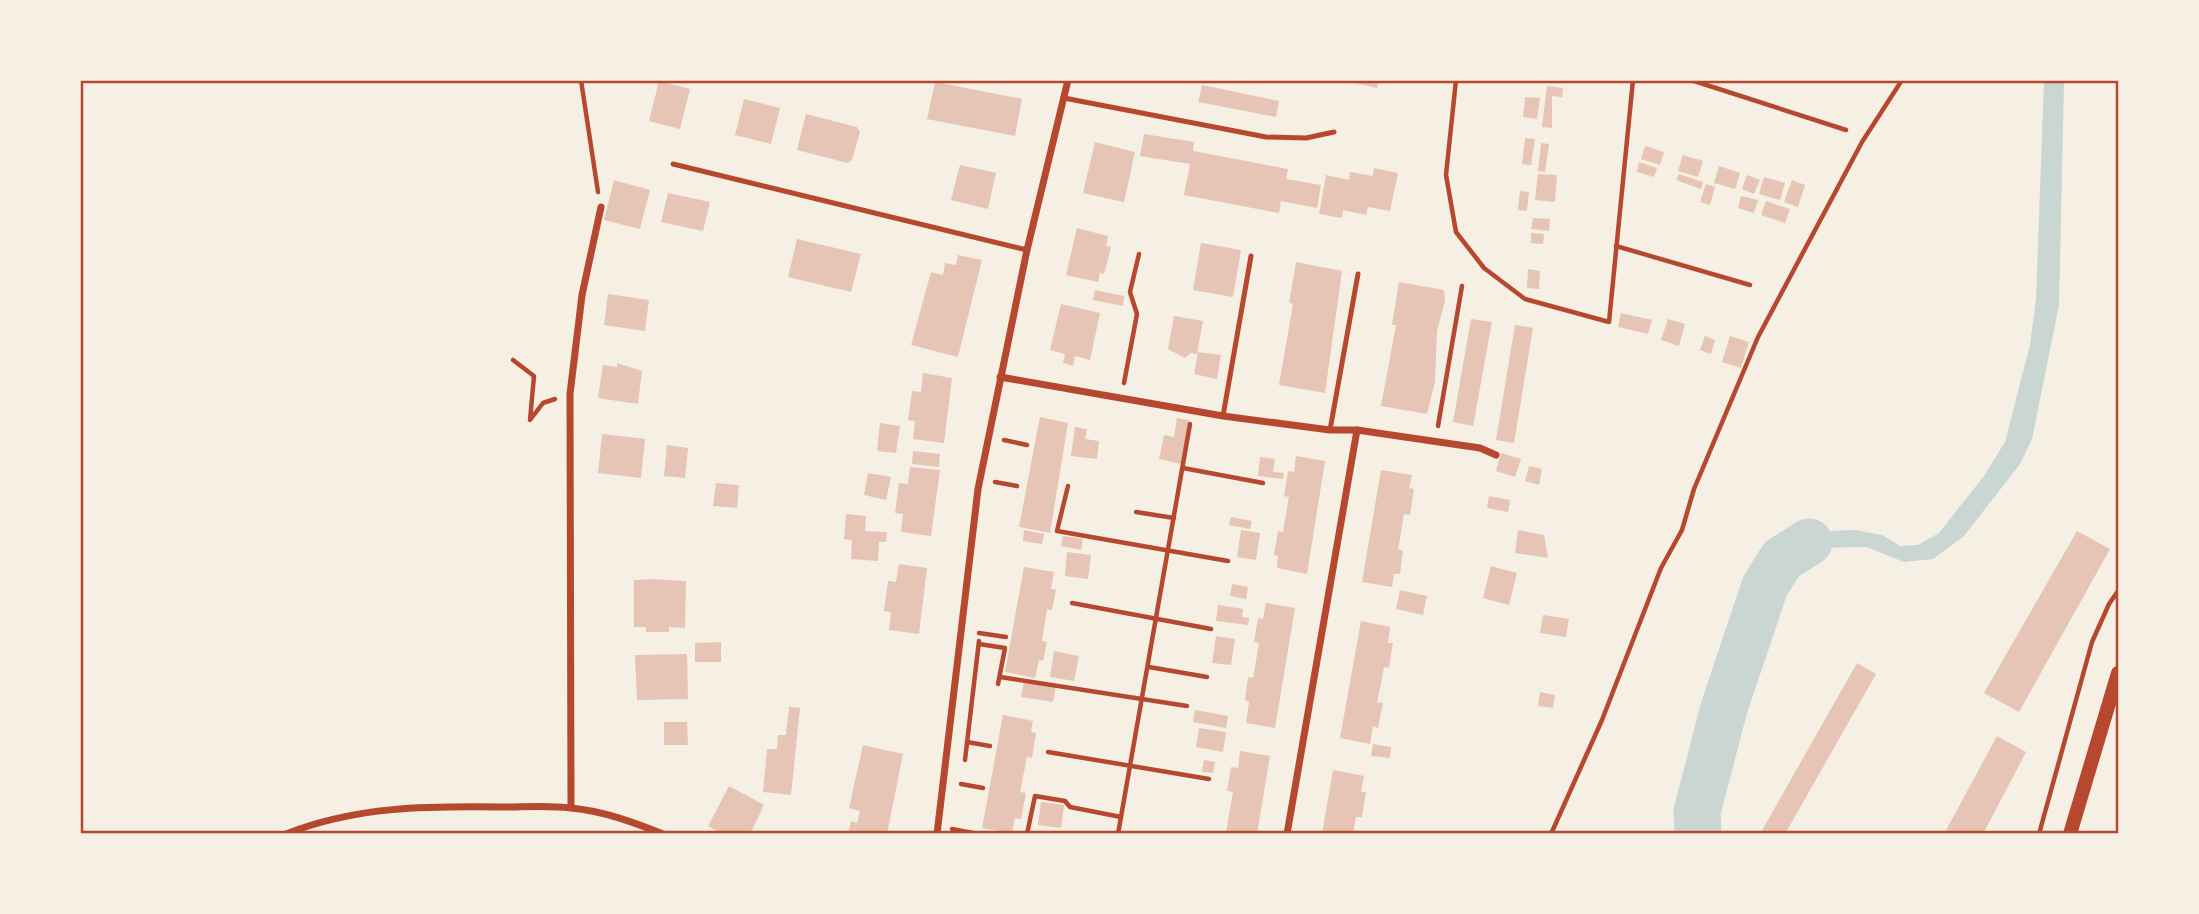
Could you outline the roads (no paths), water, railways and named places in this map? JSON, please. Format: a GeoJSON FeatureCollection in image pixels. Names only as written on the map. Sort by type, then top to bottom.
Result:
{"type":"FeatureCollection","features":[{"type":"Feature","properties":{"kind":"main road"},"geometry":{"type":"LineString","coordinates":[[2070,834],[2119,673]]}},
{"type":"Feature","properties":{"kind":"street"},"geometry":{"type":"LineString","coordinates":[[937,834],[978,489],[1027,250],[1068,80]]}},
{"type":"Feature","properties":{"kind":"street"},"geometry":{"type":"LineString","coordinates":[[571,807],[570,394],[582,295],[601,207]]}},
{"type":"Feature","properties":{"kind":"street"},"geometry":{"type":"LineString","coordinates":[[1000,377],[1223,416],[1330,430],[1357,430],[1480,448],[1496,455]]}},
{"type":"Feature","properties":{"kind":"street"},"geometry":{"type":"LineString","coordinates":[[1287,834],[1357,430]]}},
{"type":"Feature","properties":{"kind":"street"},"geometry":{"type":"LineString","coordinates":[[286,834],[314,822],[380,809],[431,806],[571,807],[622,818],[663,834]]}},
{"type":"Feature","properties":{"kind":"lane"},"geometry":{"type":"LineString","coordinates":[[1064,98],[1266,137],[1306,138],[1334,132]]}},
{"type":"Feature","properties":{"kind":"lane"},"geometry":{"type":"LineString","coordinates":[[673,164],[1027,250]]}},
{"type":"Feature","properties":{"kind":"lane"},"geometry":{"type":"LineString","coordinates":[[1223,416],[1251,256]]}},
{"type":"Feature","properties":{"kind":"lane"},"geometry":{"type":"LineString","coordinates":[[1330,430],[1357,274]]}},
{"type":"Feature","properties":{"kind":"waterway"},"geometry":{"type":"LineString","coordinates":[[1698,834],[1697,812],[1724,708],[1765,586],[1782,559],[1809,542]]}}]}
